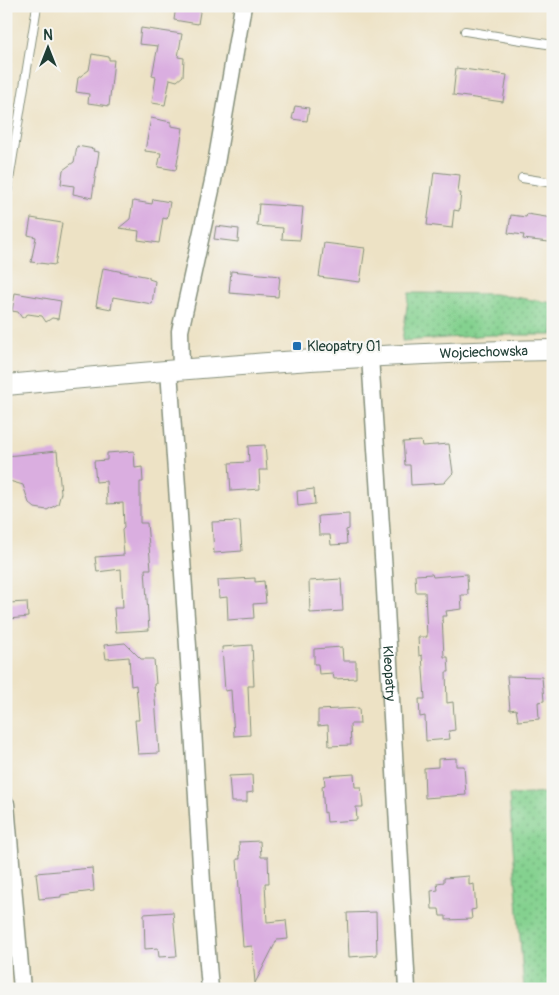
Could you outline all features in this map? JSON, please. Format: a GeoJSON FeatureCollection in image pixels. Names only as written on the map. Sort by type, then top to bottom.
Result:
{"type":"FeatureCollection","features":[{"type":"Feature","properties":{"kind":"street"},"geometry":{"type":"LineString","coordinates":[[210,989],[189,661],[175,370],[180,331],[213,181],[243,6]]}},
{"type":"Feature","properties":{"kind":"street","name":"Wojciechowska"},"geometry":{"type":"LineString","coordinates":[[6,385],[175,370],[370,356],[553,350]]}},
{"type":"Feature","properties":{"kind":"street","name":"Kleopatry"},"geometry":{"type":"LineString","coordinates":[[370,356],[384,572],[406,989]]}},
{"type":"Feature","properties":{"kind":"street"},"geometry":{"type":"LineString","coordinates":[[6,804],[22,989]]}},
{"type":"Feature","properties":{"kind":"lane"},"geometry":{"type":"LineString","coordinates":[[6,199],[37,6]]}},
{"type":"Feature","properties":{"kind":"lane"},"geometry":{"type":"LineString","coordinates":[[465,31],[553,45]]}},
{"type":"Feature","properties":{"kind":"lane"},"geometry":{"type":"LineString","coordinates":[[522,178],[553,183]]}},
{"type":"Feature","properties":{"kind":"green space"},"geometry":{"type":"Polygon","coordinates":[[[409,293],[494,294],[553,303],[553,335],[491,335],[402,341],[409,293]]]}},
{"type":"Feature","properties":{"kind":"green space"},"geometry":{"type":"Polygon","coordinates":[[[553,793],[553,989],[524,989],[509,795],[553,793]]]}},
{"type":"Feature","properties":{"kind":"building"},"geometry":{"type":"Polygon","coordinates":[[[176,6],[201,6],[198,24],[174,20],[176,6]]]}},
{"type":"Feature","properties":{"kind":"building"},"geometry":{"type":"Polygon","coordinates":[[[141,28],[182,34],[178,57],[184,58],[183,76],[177,81],[170,79],[165,105],[152,103],[156,77],[152,76],[158,46],[139,44],[141,28]]]}},
{"type":"Feature","properties":{"kind":"building"},"geometry":{"type":"Polygon","coordinates":[[[92,54],[109,57],[109,60],[114,60],[109,106],[88,103],[89,94],[76,92],[78,78],[89,70],[92,54]]]}},
{"type":"Feature","properties":{"kind":"building"},"geometry":{"type":"Polygon","coordinates":[[[456,68],[507,75],[503,102],[453,95],[456,68]]]}},
{"type":"Feature","properties":{"kind":"building"},"geometry":{"type":"Polygon","coordinates":[[[295,106],[309,108],[307,121],[292,119],[295,106]]]}},
{"type":"Feature","properties":{"kind":"building"},"geometry":{"type":"Polygon","coordinates":[[[151,118],[171,122],[171,126],[183,128],[176,170],[158,167],[161,153],[145,151],[151,118]]]}},
{"type":"Feature","properties":{"kind":"building"},"geometry":{"type":"Polygon","coordinates":[[[77,146],[94,149],[93,151],[99,152],[92,198],[73,194],[74,186],[61,184],[63,170],[74,162],[77,146]]]}},
{"type":"Feature","properties":{"kind":"building"},"geometry":{"type":"Polygon","coordinates":[[[434,172],[460,175],[459,211],[454,210],[452,228],[427,225],[434,172]]]}},
{"type":"Feature","properties":{"kind":"building"},"geometry":{"type":"Polygon","coordinates":[[[153,199],[170,202],[167,219],[163,218],[159,243],[138,240],[139,231],[119,228],[130,219],[133,201],[152,204],[153,199]]]}},
{"type":"Feature","properties":{"kind":"building"},"geometry":{"type":"Polygon","coordinates":[[[259,204],[303,207],[300,240],[282,239],[283,228],[257,226],[259,204]]]}},
{"type":"Feature","properties":{"kind":"building"},"geometry":{"type":"Polygon","coordinates":[[[527,214],[552,218],[551,226],[553,233],[550,234],[549,242],[523,239],[524,235],[508,233],[511,215],[526,217],[527,214]]]}},
{"type":"Feature","properties":{"kind":"building"},"geometry":{"type":"Polygon","coordinates":[[[31,218],[62,223],[55,265],[31,262],[36,237],[28,235],[31,218]]]}},
{"type":"Feature","properties":{"kind":"building"},"geometry":{"type":"Polygon","coordinates":[[[216,226],[239,229],[238,242],[214,239],[216,226]]]}},
{"type":"Feature","properties":{"kind":"building"},"geometry":{"type":"Polygon","coordinates":[[[324,243],[365,248],[360,282],[319,277],[324,243]]]}},
{"type":"Feature","properties":{"kind":"building"},"geometry":{"type":"Polygon","coordinates":[[[103,268],[149,277],[149,279],[155,281],[152,304],[113,297],[111,309],[96,306],[103,268]]]}},
{"type":"Feature","properties":{"kind":"building"},"geometry":{"type":"Polygon","coordinates":[[[231,271],[280,276],[278,297],[229,293],[231,271]]]}},
{"type":"Feature","properties":{"kind":"building"},"geometry":{"type":"Polygon","coordinates":[[[15,293],[61,301],[58,319],[52,318],[46,322],[42,316],[28,314],[22,318],[18,312],[12,311],[15,293]]]}},
{"type":"Feature","properties":{"kind":"building"},"geometry":{"type":"Polygon","coordinates":[[[421,441],[422,446],[449,444],[453,473],[444,483],[411,485],[410,465],[405,465],[403,442],[421,441]]]}},
{"type":"Feature","properties":{"kind":"building"},"geometry":{"type":"Polygon","coordinates":[[[265,445],[267,470],[259,470],[260,489],[231,491],[229,463],[249,462],[248,446],[265,445]]]}},
{"type":"Feature","properties":{"kind":"building"},"geometry":{"type":"Polygon","coordinates":[[[57,451],[61,493],[58,504],[47,510],[35,508],[29,503],[23,485],[6,480],[6,456],[57,451]]]}},
{"type":"Feature","properties":{"kind":"building"},"geometry":{"type":"Polygon","coordinates":[[[134,451],[135,468],[142,467],[143,482],[140,482],[140,523],[147,523],[151,569],[145,569],[149,630],[116,632],[114,608],[123,608],[121,569],[97,572],[95,557],[124,555],[122,530],[124,528],[123,503],[107,504],[106,481],[96,482],[94,461],[107,460],[107,453],[134,451]]]}},
{"type":"Feature","properties":{"kind":"building"},"geometry":{"type":"Polygon","coordinates":[[[314,489],[315,504],[298,506],[297,491],[314,489]]]}},
{"type":"Feature","properties":{"kind":"building"},"geometry":{"type":"Polygon","coordinates":[[[349,514],[349,529],[346,530],[347,544],[331,545],[330,535],[319,535],[318,516],[349,514]]]}},
{"type":"Feature","properties":{"kind":"building"},"geometry":{"type":"Polygon","coordinates":[[[240,521],[242,551],[214,553],[212,522],[240,521]]]}},
{"type":"Feature","properties":{"kind":"building"},"geometry":{"type":"Polygon","coordinates":[[[432,574],[433,577],[467,574],[468,595],[461,595],[462,609],[446,611],[447,616],[442,616],[444,657],[448,657],[449,672],[446,672],[447,703],[453,702],[455,730],[449,731],[450,739],[426,741],[425,716],[420,717],[419,699],[425,699],[422,655],[419,656],[418,637],[427,637],[425,592],[416,592],[415,575],[432,574]]]}},
{"type":"Feature","properties":{"kind":"building"},"geometry":{"type":"Polygon","coordinates":[[[255,578],[255,582],[264,581],[266,603],[253,604],[254,618],[228,620],[227,597],[219,598],[218,580],[255,578]]]}},
{"type":"Feature","properties":{"kind":"building"},"geometry":{"type":"Polygon","coordinates":[[[341,579],[343,611],[310,613],[309,581],[341,579]]]}},
{"type":"Feature","properties":{"kind":"building"},"geometry":{"type":"Polygon","coordinates":[[[27,602],[28,617],[9,619],[8,603],[27,602]]]}},
{"type":"Feature","properties":{"kind":"building"},"geometry":{"type":"Polygon","coordinates":[[[125,643],[141,659],[154,659],[159,753],[138,754],[135,720],[139,720],[136,685],[131,686],[129,657],[106,659],[104,645],[125,643]]]}},
{"type":"Feature","properties":{"kind":"building"},"geometry":{"type":"Polygon","coordinates":[[[252,645],[254,686],[248,686],[250,735],[234,736],[231,690],[225,691],[222,647],[252,645]]]}},
{"type":"Feature","properties":{"kind":"building"},"geometry":{"type":"Polygon","coordinates":[[[342,647],[343,661],[356,661],[356,678],[334,679],[333,673],[319,674],[318,664],[314,664],[314,649],[342,647]]]}},
{"type":"Feature","properties":{"kind":"building"},"geometry":{"type":"Polygon","coordinates":[[[507,676],[542,677],[544,701],[538,702],[539,719],[518,721],[516,709],[510,710],[507,676]]]}},
{"type":"Feature","properties":{"kind":"building"},"geometry":{"type":"Polygon","coordinates":[[[359,708],[360,724],[350,724],[351,745],[329,746],[328,725],[318,726],[318,710],[359,708]]]}},
{"type":"Feature","properties":{"kind":"building"},"geometry":{"type":"Polygon","coordinates":[[[456,758],[456,766],[464,766],[466,795],[425,798],[424,768],[438,767],[438,759],[456,758]]]}},
{"type":"Feature","properties":{"kind":"building"},"geometry":{"type":"Polygon","coordinates":[[[354,774],[355,787],[361,787],[363,807],[356,807],[357,820],[327,822],[326,812],[324,813],[322,786],[325,785],[324,776],[354,774]]]}},
{"type":"Feature","properties":{"kind":"building"},"geometry":{"type":"Polygon","coordinates":[[[252,775],[253,792],[247,793],[247,802],[231,802],[229,776],[252,775]]]}},
{"type":"Feature","properties":{"kind":"building"},"geometry":{"type":"Polygon","coordinates":[[[260,841],[261,857],[268,857],[269,883],[265,883],[267,922],[286,920],[288,939],[277,940],[255,983],[252,946],[243,947],[237,859],[240,859],[239,842],[260,841]]]}},
{"type":"Feature","properties":{"kind":"building"},"geometry":{"type":"Polygon","coordinates":[[[92,868],[94,891],[39,899],[36,873],[92,868]]]}},
{"type":"Feature","properties":{"kind":"building"},"geometry":{"type":"Polygon","coordinates":[[[469,876],[469,885],[474,884],[476,909],[471,910],[472,919],[446,920],[446,916],[440,916],[439,909],[432,909],[431,891],[438,890],[437,883],[444,882],[444,878],[469,876]]]}},
{"type":"Feature","properties":{"kind":"building"},"geometry":{"type":"Polygon","coordinates":[[[173,912],[177,956],[159,957],[158,948],[145,949],[144,914],[173,912]]]}},
{"type":"Feature","properties":{"kind":"building"},"geometry":{"type":"Polygon","coordinates":[[[376,912],[377,955],[349,957],[347,913],[376,912]]]}},
{"type":"Feature","properties":{"kind":"place","name":"Kleopatry 01"},"geometry":{"type":"Point","coordinates":[297,346]}}]}
